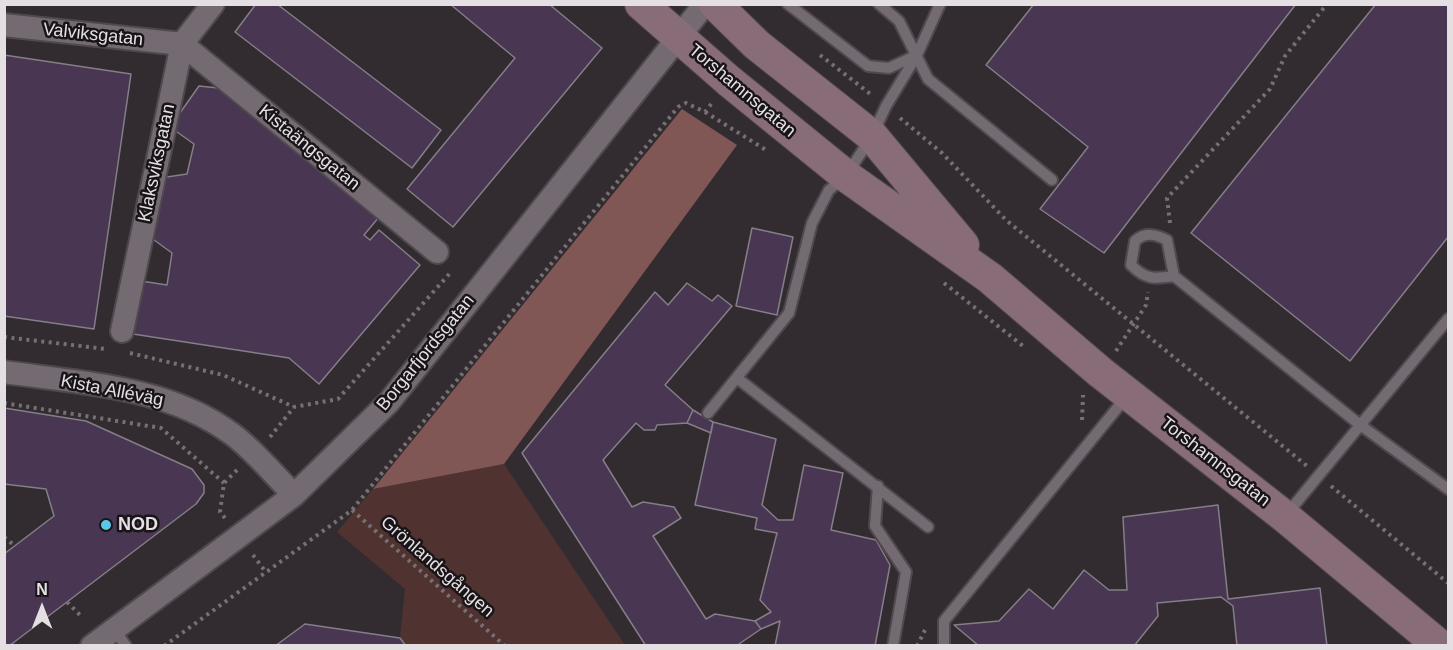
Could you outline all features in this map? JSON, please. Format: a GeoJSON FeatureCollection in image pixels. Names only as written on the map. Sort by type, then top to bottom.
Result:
{"type":"FeatureCollection","features":[{"type":"Feature","properties":{"kind":"street","name":"Klaksviksgatan"},"geometry":{"type":"LineString","coordinates":[[120,341],[182,44],[213,4]]}},
{"type":"Feature","properties":{"kind":"street","name":"Torshamnsgatan"},"geometry":{"type":"LineString","coordinates":[[641,4],[729,81],[846,176],[990,278],[1100,372],[1284,516],[1440,645]]}},
{"type":"Feature","properties":{"kind":"street","name":"Borgarfjordsgatan"},"geometry":{"type":"LineString","coordinates":[[92,645],[120,637],[294,495],[388,402],[705,4]]}},
{"type":"Feature","properties":{"kind":"street","name":"Torshamnsgatan"},"geometry":{"type":"LineString","coordinates":[[715,4],[757,45],[872,136],[990,278]]}},
{"type":"Feature","properties":{"kind":"street","name":"Valviksgatan"},"geometry":{"type":"LineString","coordinates":[[4,25],[182,44]]}},
{"type":"Feature","properties":{"kind":"street","name":"Kistaängsgatan"},"geometry":{"type":"LineString","coordinates":[[182,44],[437,252]]}},
{"type":"Feature","properties":{"kind":"street","name":"Kista Alléväg"},"geometry":{"type":"LineString","coordinates":[[4,372],[108,387],[159,398],[200,414],[232,435],[294,495]]}},
{"type":"Feature","properties":{"kind":"lane"},"geometry":{"type":"LineString","coordinates":[[788,4],[868,66],[889,68],[917,55]]}},
{"type":"Feature","properties":{"kind":"lane"},"geometry":{"type":"LineString","coordinates":[[879,4],[899,21],[928,79],[1052,180]]}},
{"type":"Feature","properties":{"kind":"lane"},"geometry":{"type":"LineString","coordinates":[[708,413],[789,313],[812,224],[830,190],[846,176],[872,136],[886,106],[917,55],[940,4]]}},
{"type":"Feature","properties":{"kind":"lane"},"geometry":{"type":"LineString","coordinates":[[1174,276],[1149,279],[1131,265],[1135,241],[1141,236],[1156,234],[1167,240],[1174,276],[1359,424],[1449,489]]}},
{"type":"Feature","properties":{"kind":"lane"},"geometry":{"type":"LineString","coordinates":[[1284,516],[1449,319]]}},
{"type":"Feature","properties":{"kind":"lane"},"geometry":{"type":"LineString","coordinates":[[737,378],[928,527]]}},
{"type":"Feature","properties":{"kind":"lane"},"geometry":{"type":"LineString","coordinates":[[944,645],[944,621],[1129,394]]}},
{"type":"Feature","properties":{"kind":"lane"},"geometry":{"type":"LineString","coordinates":[[878,486],[875,526],[906,572],[893,645]]}},
{"type":"Feature","properties":{"kind":"path"},"geometry":{"type":"LineString","coordinates":[[1167,198],[1270,89],[1285,56],[1327,4]]}},
{"type":"Feature","properties":{"kind":"path"},"geometry":{"type":"LineString","coordinates":[[813,50],[942,153],[1006,220],[1449,583]]}},
{"type":"Feature","properties":{"kind":"path"},"geometry":{"type":"LineString","coordinates":[[164,645],[352,510],[678,107],[686,103],[705,112],[729,81]]}},
{"type":"Feature","properties":{"kind":"path"},"geometry":{"type":"LineString","coordinates":[[4,336],[120,341],[223,375],[294,407],[338,399],[455,267],[437,252]]}},
{"type":"Feature","properties":{"kind":"path"},"geometry":{"type":"LineString","coordinates":[[1076,429],[1083,420],[1083,395],[1135,324],[1146,305],[1149,279]]}},
{"type":"Feature","properties":{"kind":"path"},"geometry":{"type":"LineString","coordinates":[[4,403],[161,428],[224,483]]}},
{"type":"Feature","properties":{"kind":"path"},"geometry":{"type":"LineString","coordinates":[[277,430],[294,407]]}},
{"type":"Feature","properties":{"kind":"path","name":"Grönlandsgången"},"geometry":{"type":"LineString","coordinates":[[352,510],[505,645]]}},
{"type":"Feature","properties":{"kind":"path"},"geometry":{"type":"LineString","coordinates":[[4,537],[15,546]]}},
{"type":"Feature","properties":{"kind":"path"},"geometry":{"type":"LineString","coordinates":[[67,602],[81,616]]}},
{"type":"Feature","properties":{"kind":"path"},"geometry":{"type":"LineString","coordinates":[[917,645],[927,628]]}},
{"type":"Feature","properties":{"kind":"shaded area"},"geometry":{"type":"Polygon","coordinates":[[[682,109],[737,145],[504,464],[373,489],[682,109]]]}},
{"type":"Feature","properties":{"kind":"shaded area"},"geometry":{"type":"Polygon","coordinates":[[[504,464],[625,645],[406,645],[400,638],[405,589],[337,532],[373,489],[504,464]]]}},
{"type":"Feature","properties":{"kind":"building"},"geometry":{"type":"Polygon","coordinates":[[[256,4],[277,4],[441,130],[412,168],[235,32],[256,4]]]}},
{"type":"Feature","properties":{"kind":"building"},"geometry":{"type":"Polygon","coordinates":[[[450,4],[549,4],[602,48],[453,227],[407,189],[515,58],[450,4]]]}},
{"type":"Feature","properties":{"kind":"building"},"geometry":{"type":"Polygon","coordinates":[[[1034,4],[1296,4],[1104,253],[1040,209],[1088,147],[986,65],[1034,4]]]}},
{"type":"Feature","properties":{"kind":"building"},"geometry":{"type":"Polygon","coordinates":[[[1376,4],[1448,4],[1448,237],[1350,361],[1191,233],[1376,4]]]}},
{"type":"Feature","properties":{"kind":"building"},"geometry":{"type":"Polygon","coordinates":[[[4,55],[131,74],[94,329],[4,316],[4,55]]]}},
{"type":"Feature","properties":{"kind":"building"},"geometry":{"type":"Polygon","coordinates":[[[199,86],[228,89],[379,217],[364,235],[370,240],[379,230],[420,265],[319,384],[289,358],[133,334],[141,281],[167,285],[172,253],[150,237],[160,178],[187,174],[194,144],[170,127],[199,86]]]}},
{"type":"Feature","properties":{"kind":"building"},"geometry":{"type":"Polygon","coordinates":[[[752,228],[793,237],[777,315],[736,306],[752,228]]]}},
{"type":"Feature","properties":{"kind":"building"},"geometry":{"type":"Polygon","coordinates":[[[687,283],[712,301],[718,295],[732,306],[665,385],[693,410],[687,423],[657,425],[655,430],[644,430],[636,423],[603,460],[632,507],[643,502],[674,507],[681,518],[653,536],[706,619],[715,614],[755,621],[761,629],[736,646],[646,646],[522,453],[655,292],[668,305],[687,283]]]}},
{"type":"Feature","properties":{"kind":"building","name":"NOD"},"geometry":{"type":"Polygon","coordinates":[[[4,408],[86,421],[192,469],[204,485],[204,493],[196,504],[9,646],[4,646],[4,554],[54,516],[46,489],[4,484],[4,408]]]}},
{"type":"Feature","properties":{"kind":"building"},"geometry":{"type":"Polygon","coordinates":[[[693,410],[713,422],[711,433],[687,423],[693,410]]]}},
{"type":"Feature","properties":{"kind":"building"},"geometry":{"type":"Polygon","coordinates":[[[713,422],[776,439],[762,505],[778,520],[793,520],[804,465],[843,473],[831,530],[876,540],[890,565],[875,646],[775,646],[780,621],[761,629],[755,621],[771,612],[760,600],[777,533],[755,529],[757,518],[695,505],[713,422]]]}},
{"type":"Feature","properties":{"kind":"building"},"geometry":{"type":"Polygon","coordinates":[[[1218,505],[1228,599],[1320,588],[1327,646],[1237,646],[1233,606],[1221,597],[1157,603],[1158,616],[1134,646],[979,646],[954,625],[999,621],[1029,589],[1053,609],[1084,570],[1109,590],[1127,590],[1123,517],[1218,505]]]}},
{"type":"Feature","properties":{"kind":"building"},"geometry":{"type":"Polygon","coordinates":[[[305,624],[400,638],[406,646],[275,646],[305,624]]]}},
{"type":"Feature","properties":{"kind":"place","name":"NOD"},"geometry":{"type":"Point","coordinates":[106,525]}}]}
